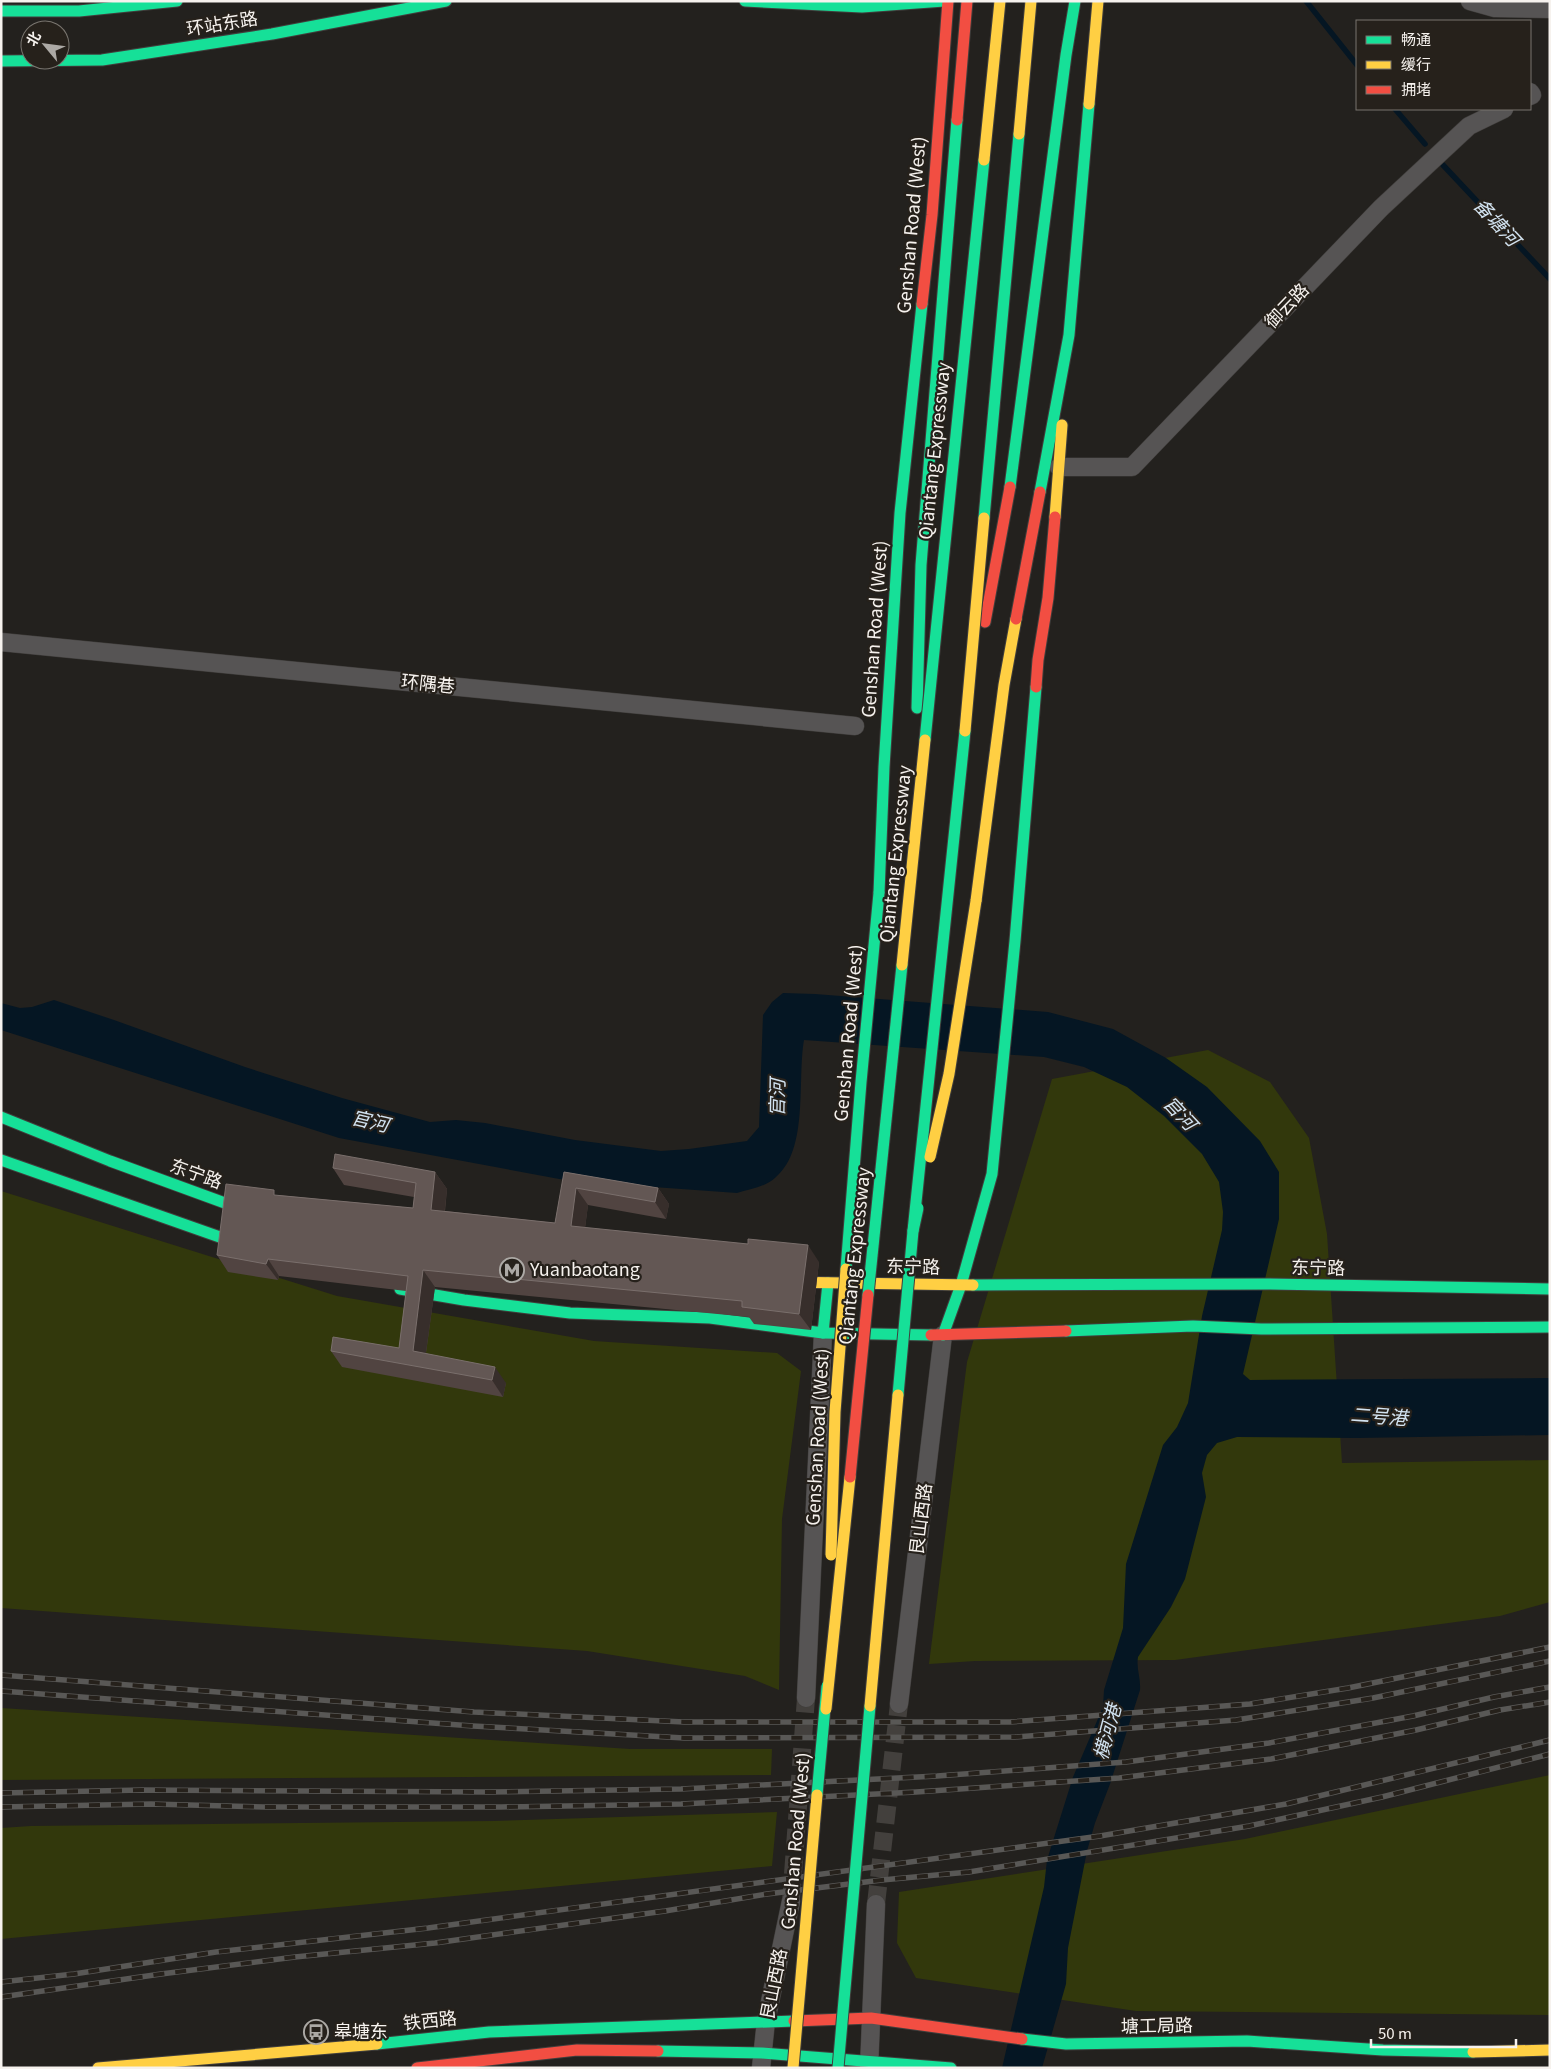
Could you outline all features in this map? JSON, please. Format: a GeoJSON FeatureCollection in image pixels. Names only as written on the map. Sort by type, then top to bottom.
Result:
{"type":"FeatureCollection","features":[{"type":"Feature","properties":{"kind":"main road","name":"环站东路"},"geometry":{"type":"LineString","coordinates":[[1,11],[79,11],[177,1]]}},
{"type":"Feature","properties":{"kind":"main road","name":"环站东路"},"geometry":{"type":"LineString","coordinates":[[1,61],[102,60],[272,34],[446,1]]}},
{"type":"Feature","properties":{"kind":"main road"},"geometry":{"type":"LineString","coordinates":[[745,1],[862,7],[944,1]]}},
{"type":"Feature","properties":{"kind":"main road","name":"Genshan Road (West)"},"geometry":{"type":"LineString","coordinates":[[793,2068],[826,1709],[835,1412],[860,1092],[879,893],[885,748],[900,513],[932,215],[948,1]]}},
{"type":"Feature","properties":{"kind":"main road"},"geometry":{"type":"LineString","coordinates":[[913,863],[921,565],[967,1]]}},
{"type":"Feature","properties":{"kind":"main road","name":"Qiantang Expressway"},"geometry":{"type":"LineString","coordinates":[[826,1709],[1000,1]]}},
{"type":"Feature","properties":{"kind":"main road"},"geometry":{"type":"LineString","coordinates":[[838,2068],[913,1231],[965,731],[1031,1]]}},
{"type":"Feature","properties":{"kind":"main road"},"geometry":{"type":"LineString","coordinates":[[965,731],[1014,468],[1066,54],[1075,1]]}},
{"type":"Feature","properties":{"kind":"main road"},"geometry":{"type":"LineString","coordinates":[[943,1335],[961,1284],[992,1174],[1009,1002],[1038,660],[1048,598],[1098,1]]}},
{"type":"Feature","properties":{"kind":"main road"},"geometry":{"type":"LineString","coordinates":[[913,1231],[949,1074],[976,901],[1004,685],[1069,335]]}},
{"type":"Feature","properties":{"kind":"main road","name":"东宁路"},"geometry":{"type":"LineString","coordinates":[[1,1117],[110,1161],[266,1217]]}},
{"type":"Feature","properties":{"kind":"main road"},"geometry":{"type":"LineString","coordinates":[[1,1160],[147,1210],[266,1254]]}},
{"type":"Feature","properties":{"kind":"main road","name":"东宁路"},"geometry":{"type":"LineString","coordinates":[[768,1282],[1270,1284],[1550,1289]]}},
{"type":"Feature","properties":{"kind":"main road"},"geometry":{"type":"LineString","coordinates":[[823,1333],[828,1283]]}},
{"type":"Feature","properties":{"kind":"main road"},"geometry":{"type":"LineString","coordinates":[[388,1286],[464,1300],[570,1313],[710,1318],[823,1333],[943,1335],[1193,1326],[1261,1329],[1550,1327]]}},
{"type":"Feature","properties":{"kind":"main road","name":"塘工局路"},"geometry":{"type":"LineString","coordinates":[[766,2020],[871,2018],[999,2037],[1066,2044],[1246,2042],[1383,2050],[1464,2052],[1550,2050]]}},
{"type":"Feature","properties":{"kind":"main road","name":"铁西路"},"geometry":{"type":"LineString","coordinates":[[98,2068],[318,2050],[489,2032],[766,2020]]}},
{"type":"Feature","properties":{"kind":"main road"},"geometry":{"type":"LineString","coordinates":[[417,2068],[577,2050],[762,2061],[951,2068]]}},
{"type":"Feature","properties":{"kind":"street"},"geometry":{"type":"LineString","coordinates":[[1470,1],[1494,15],[1550,9]]}},
{"type":"Feature","properties":{"kind":"street","name":"御云路"},"geometry":{"type":"LineString","coordinates":[[1059,467],[1132,466],[1381,208],[1469,126],[1502,110]]}},
{"type":"Feature","properties":{"kind":"street","name":"环隅巷"},"geometry":{"type":"LineString","coordinates":[[1,642],[855,726]]}},
{"type":"Feature","properties":{"kind":"street"},"geometry":{"type":"LineString","coordinates":[[806,1698],[823,1333]]}},
{"type":"Feature","properties":{"kind":"street","name":"艮山西路"},"geometry":{"type":"LineString","coordinates":[[899,1704],[943,1335]]}},
{"type":"Feature","properties":{"kind":"street","name":"艮山西路"},"geometry":{"type":"LineString","coordinates":[[762,2061],[766,2020],[791,1901]]}},
{"type":"Feature","properties":{"kind":"street"},"geometry":{"type":"LineString","coordinates":[[870,2064],[876,1904]]}},
{"type":"Feature","properties":{"kind":"green space"},"geometry":{"type":"Polygon","coordinates":[[[1208,1050],[1270,1082],[1309,1138],[1327,1234],[1342,1463],[1550,1460],[1550,1602],[1500,1616],[1175,1660],[975,1661],[929,1664],[967,1362],[1052,1079],[1208,1050]]]}},
{"type":"Feature","properties":{"kind":"green space"},"geometry":{"type":"Polygon","coordinates":[[[1,1191],[337,1296],[594,1341],[777,1353],[801,1371],[782,1519],[779,1690],[745,1676],[587,1651],[1,1608],[1,1191]]]}},
{"type":"Feature","properties":{"kind":"green space"},"geometry":{"type":"Polygon","coordinates":[[[1,1708],[630,1749],[772,1749],[771,1775],[1,1780],[1,1708]]]}},
{"type":"Feature","properties":{"kind":"green space"},"geometry":{"type":"Polygon","coordinates":[[[1550,1775],[1550,2015],[1136,2011],[916,1978],[897,1943],[899,1892],[1245,1839],[1550,1775]]]}},
{"type":"Feature","properties":{"kind":"green space"},"geometry":{"type":"Polygon","coordinates":[[[777,1812],[772,1866],[1,1939],[1,1828],[31,1826],[493,1821],[777,1812]]]}},
{"type":"Feature","properties":{"kind":"water"},"geometry":{"type":"Polygon","coordinates":[[[783,993],[1048,1012],[1113,1029],[1166,1058],[1207,1087],[1260,1141],[1279,1172],[1279,1219],[1243,1374],[1250,1380],[1550,1378],[1550,1435],[1357,1438],[1237,1437],[1217,1443],[1207,1455],[1202,1473],[1206,1497],[1185,1579],[1171,1607],[1138,1657],[1140,1690],[1087,1851],[1068,1948],[1066,1984],[1042,2068],[1002,2068],[1044,1887],[1047,1860],[1073,1777],[1103,1707],[1104,1690],[1123,1628],[1126,1564],[1163,1445],[1177,1427],[1188,1403],[1202,1316],[1222,1230],[1223,1212],[1219,1182],[1202,1154],[1164,1116],[1127,1087],[1084,1067],[1044,1057],[804,1040],[798,1132],[786,1165],[768,1183],[737,1193],[570,1181],[339,1138],[1,1030],[1,1003],[20,1008],[32,1007],[54,1000],[245,1067],[342,1098],[430,1122],[456,1120],[485,1123],[575,1140],[661,1151],[747,1141],[759,1127],[763,1015],[772,1002],[783,993]]]}},
{"type":"Feature","properties":{"kind":"building","name":"Yuanbaotang"},"geometry":{"type":"Polygon","coordinates":[[[335,1154],[435,1172],[431,1210],[555,1223],[564,1172],[658,1188],[655,1202],[576,1188],[571,1226],[748,1244],[748,1239],[808,1245],[799,1314],[742,1307],[742,1301],[423,1270],[413,1351],[495,1367],[492,1380],[331,1351],[333,1337],[399,1348],[408,1276],[268,1259],[266,1264],[217,1255],[226,1184],[274,1190],[274,1195],[413,1208],[416,1183],[333,1168],[335,1154]]]}},
{"type":"Feature","properties":{"kind":"waterway","name":"备塘河"},"geometry":{"type":"LineString","coordinates":[[1306,1],[1356,64]]}},
{"type":"Feature","properties":{"kind":"waterway","name":"备塘河"},"geometry":{"type":"LineString","coordinates":[[1396,110],[1425,144]]}},
{"type":"Feature","properties":{"kind":"waterway","name":"备塘河"},"geometry":{"type":"LineString","coordinates":[[1443,165],[1550,279]]}},
{"type":"Feature","properties":{"kind":"tunnel"},"geometry":{"type":"LineString","coordinates":[[791,1901],[806,1698]]}},
{"type":"Feature","properties":{"kind":"tunnel"},"geometry":{"type":"LineString","coordinates":[[876,1904],[899,1704]]}},
{"type":"Feature","properties":{"kind":"railway"},"geometry":{"type":"LineString","coordinates":[[1,1675],[474,1712],[684,1722],[1010,1722],[1250,1704],[1348,1688],[1550,1647]]}},
{"type":"Feature","properties":{"kind":"railway"},"geometry":{"type":"LineString","coordinates":[[1,1691],[473,1726],[684,1738],[1015,1737],[1236,1720],[1373,1698],[1550,1661]]}},
{"type":"Feature","properties":{"kind":"railway"},"geometry":{"type":"LineString","coordinates":[[1,1793],[142,1790],[489,1792],[681,1789],[937,1776],[1126,1762],[1269,1743],[1413,1716],[1494,1697],[1550,1687]]}},
{"type":"Feature","properties":{"kind":"railway"},"geometry":{"type":"LineString","coordinates":[[1,1807],[151,1804],[264,1807],[501,1807],[681,1804],[916,1792],[1119,1778],[1271,1759],[1416,1730],[1500,1710],[1550,1702]]}},
{"type":"Feature","properties":{"kind":"railway"},"geometry":{"type":"LineString","coordinates":[[1,1982],[74,1974],[216,1952],[428,1928],[1100,1836],[1286,1804],[1550,1740]]}},
{"type":"Feature","properties":{"kind":"railway"},"geometry":{"type":"LineString","coordinates":[[1,1997],[295,1957],[435,1943],[665,1911],[767,1894],[969,1872],[1249,1826],[1382,1797],[1550,1754]]}},
{"type":"Feature","properties":{"kind":"traffic: fast"},"geometry":{"type":"LineString","coordinates":[[1,11],[79,11],[177,1]]}},
{"type":"Feature","properties":{"kind":"traffic: fast"},"geometry":{"type":"LineString","coordinates":[[1,61],[102,60],[272,34],[446,1]]}},
{"type":"Feature","properties":{"kind":"traffic: fast"},"geometry":{"type":"LineString","coordinates":[[745,1],[862,7],[944,1]]}},
{"type":"Feature","properties":{"kind":"traffic: fast"},"geometry":{"type":"LineString","coordinates":[[1010,487],[1066,55],[1075,1]]}},
{"type":"Feature","properties":{"kind":"traffic: fast"},"geometry":{"type":"LineString","coordinates":[[1040,492],[1069,335],[1089,104]]}},
{"type":"Feature","properties":{"kind":"traffic: fast"},"geometry":{"type":"LineString","coordinates":[[917,708],[921,565],[957,120]]}},
{"type":"Feature","properties":{"kind":"traffic: fast"},"geometry":{"type":"LineString","coordinates":[[984,518],[1019,134]]}},
{"type":"Feature","properties":{"kind":"traffic: fast"},"geometry":{"type":"LineString","coordinates":[[925,740],[984,160]]}},
{"type":"Feature","properties":{"kind":"traffic: fast"},"geometry":{"type":"LineString","coordinates":[[879,893],[884,767],[900,513],[922,304]]}},
{"type":"Feature","properties":{"kind":"traffic: fast"},"geometry":{"type":"LineString","coordinates":[[943,1335],[961,1285],[992,1174],[1015,941],[1036,687]]}},
{"type":"Feature","properties":{"kind":"traffic: fast"},"geometry":{"type":"LineString","coordinates":[[913,1231],[965,731]]}},
{"type":"Feature","properties":{"kind":"traffic: fast"},"geometry":{"type":"LineString","coordinates":[[846,1269],[879,893]]}},
{"type":"Feature","properties":{"kind":"traffic: fast"},"geometry":{"type":"LineString","coordinates":[[868,1295],[902,965]]}},
{"type":"Feature","properties":{"kind":"traffic: fast"},"geometry":{"type":"LineString","coordinates":[[1,1117],[110,1161],[255,1214]]}},
{"type":"Feature","properties":{"kind":"traffic: fast"},"geometry":{"type":"LineString","coordinates":[[1,1160],[251,1248]]}},
{"type":"Feature","properties":{"kind":"traffic: fast"},"geometry":{"type":"LineString","coordinates":[[898,1395],[913,1231],[918,1208]]}},
{"type":"Feature","properties":{"kind":"traffic: fast"},"geometry":{"type":"LineString","coordinates":[[823,1333],[828,1283]]}},
{"type":"Feature","properties":{"kind":"traffic: fast"},"geometry":{"type":"LineString","coordinates":[[973,1285],[1270,1284],[1550,1289]]}},
{"type":"Feature","properties":{"kind":"traffic: fast"},"geometry":{"type":"LineString","coordinates":[[400,1289],[464,1300],[570,1313],[710,1318],[823,1333],[931,1335]]}},
{"type":"Feature","properties":{"kind":"traffic: fast"},"geometry":{"type":"LineString","coordinates":[[1066,1331],[1193,1326],[1261,1329],[1550,1327]]}},
{"type":"Feature","properties":{"kind":"traffic: fast"},"geometry":{"type":"LineString","coordinates":[[817,1795],[827,1686]]}},
{"type":"Feature","properties":{"kind":"traffic: fast"},"geometry":{"type":"LineString","coordinates":[[838,2068],[870,1706]]}},
{"type":"Feature","properties":{"kind":"traffic: fast"},"geometry":{"type":"LineString","coordinates":[[377,2044],[489,2032],[794,2021]]}},
{"type":"Feature","properties":{"kind":"traffic: fast"},"geometry":{"type":"LineString","coordinates":[[1022,2039],[1066,2044],[1247,2041],[1383,2050],[1473,2052]]}},
{"type":"Feature","properties":{"kind":"traffic: fast"},"geometry":{"type":"LineString","coordinates":[[658,2051],[762,2053],[951,2068]]}},
{"type":"Feature","properties":{"kind":"traffic: slow"},"geometry":{"type":"LineString","coordinates":[[984,160],[1000,1]]}},
{"type":"Feature","properties":{"kind":"traffic: slow"},"geometry":{"type":"LineString","coordinates":[[1019,134],[1031,1]]}},
{"type":"Feature","properties":{"kind":"traffic: slow"},"geometry":{"type":"LineString","coordinates":[[1089,104],[1098,1]]}},
{"type":"Feature","properties":{"kind":"traffic: slow"},"geometry":{"type":"LineString","coordinates":[[1055,517],[1062,425]]}},
{"type":"Feature","properties":{"kind":"traffic: slow"},"geometry":{"type":"LineString","coordinates":[[965,731],[984,518]]}},
{"type":"Feature","properties":{"kind":"traffic: slow"},"geometry":{"type":"LineString","coordinates":[[976,901],[1004,685],[1016,619]]}},
{"type":"Feature","properties":{"kind":"traffic: slow"},"geometry":{"type":"LineString","coordinates":[[902,965],[925,740]]}},
{"type":"Feature","properties":{"kind":"traffic: slow"},"geometry":{"type":"LineString","coordinates":[[930,1157],[949,1074],[976,901]]}},
{"type":"Feature","properties":{"kind":"traffic: slow"},"geometry":{"type":"LineString","coordinates":[[831,1555],[835,1412],[846,1269]]}},
{"type":"Feature","properties":{"kind":"traffic: slow"},"geometry":{"type":"LineString","coordinates":[[782,1282],[973,1285]]}},
{"type":"Feature","properties":{"kind":"traffic: slow"},"geometry":{"type":"LineString","coordinates":[[870,1706],[898,1395]]}},
{"type":"Feature","properties":{"kind":"traffic: slow"},"geometry":{"type":"LineString","coordinates":[[826,1709],[850,1477]]}},
{"type":"Feature","properties":{"kind":"traffic: slow"},"geometry":{"type":"LineString","coordinates":[[793,2068],[817,1795]]}},
{"type":"Feature","properties":{"kind":"traffic: slow"},"geometry":{"type":"LineString","coordinates":[[98,2068],[377,2044]]}},
{"type":"Feature","properties":{"kind":"traffic: slow"},"geometry":{"type":"LineString","coordinates":[[1473,2052],[1550,2050]]}},
{"type":"Feature","properties":{"kind":"traffic: jam"},"geometry":{"type":"LineString","coordinates":[[922,304],[932,215],[948,1]]}},
{"type":"Feature","properties":{"kind":"traffic: jam"},"geometry":{"type":"LineString","coordinates":[[957,120],[967,1]]}},
{"type":"Feature","properties":{"kind":"traffic: jam"},"geometry":{"type":"LineString","coordinates":[[985,622],[1010,487]]}},
{"type":"Feature","properties":{"kind":"traffic: jam"},"geometry":{"type":"LineString","coordinates":[[1016,619],[1040,492]]}},
{"type":"Feature","properties":{"kind":"traffic: jam"},"geometry":{"type":"LineString","coordinates":[[1036,687],[1038,660],[1048,598],[1055,517]]}},
{"type":"Feature","properties":{"kind":"traffic: jam"},"geometry":{"type":"LineString","coordinates":[[850,1477],[868,1295]]}},
{"type":"Feature","properties":{"kind":"traffic: jam"},"geometry":{"type":"LineString","coordinates":[[931,1335],[1066,1331]]}},
{"type":"Feature","properties":{"kind":"traffic: jam"},"geometry":{"type":"LineString","coordinates":[[794,2021],[871,2018],[1022,2039]]}},
{"type":"Feature","properties":{"kind":"traffic: jam"},"geometry":{"type":"LineString","coordinates":[[417,2068],[577,2050],[658,2051]]}},
{"type":"Feature","properties":{"kind":"place","name":"Yuanbaotang"},"geometry":{"type":"Point","coordinates":[512,1270]}},
{"type":"Feature","properties":{"kind":"place","name":"皋塘东"},"geometry":{"type":"Point","coordinates":[316,2032]}},
{"type":"Feature","properties":{"kind":"water label","name":"官河"},"geometry":{"type":"Point","coordinates":[777,1098]}},
{"type":"Feature","properties":{"kind":"water label","name":"官河"},"geometry":{"type":"Point","coordinates":[1180,1113]}},
{"type":"Feature","properties":{"kind":"water label","name":"官河"},"geometry":{"type":"Point","coordinates":[370,1121]}},
{"type":"Feature","properties":{"kind":"water label","name":"二号港"},"geometry":{"type":"Point","coordinates":[1379,1416]}},
{"type":"Feature","properties":{"kind":"water label","name":"横河港"},"geometry":{"type":"Point","coordinates":[1107,1732]}}]}
